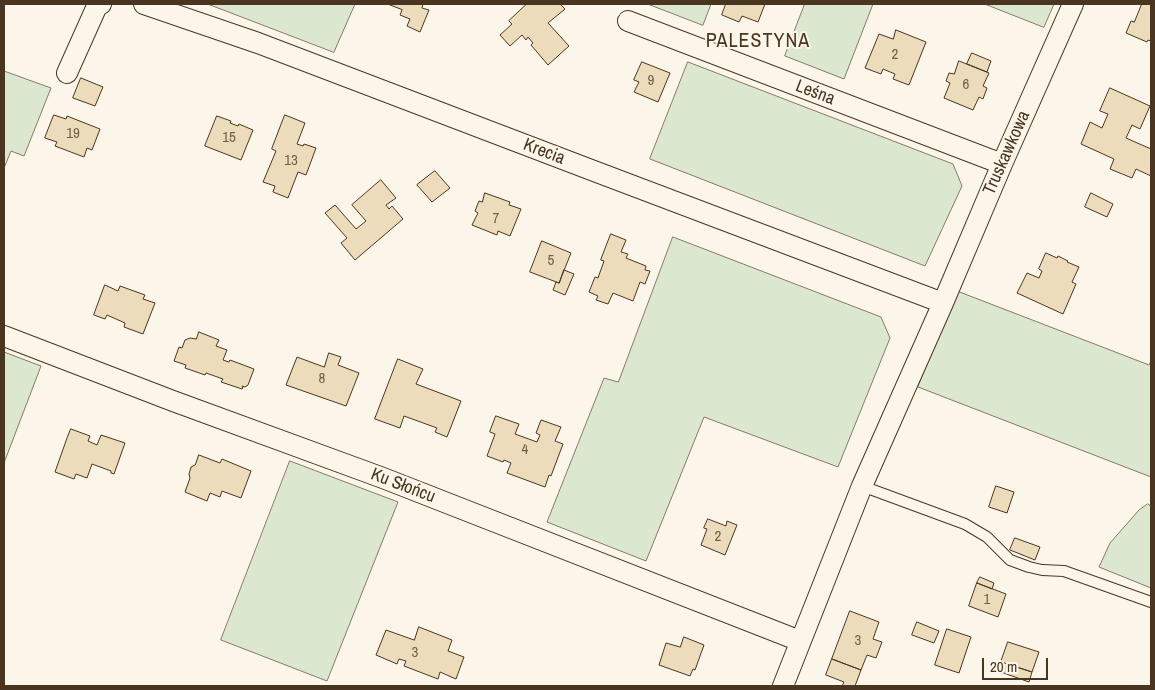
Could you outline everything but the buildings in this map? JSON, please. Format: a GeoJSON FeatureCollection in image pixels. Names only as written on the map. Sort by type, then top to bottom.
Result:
{"type":"FeatureCollection","features":[{"type":"Feature","properties":{"kind":"street"},"geometry":{"type":"LineString","coordinates":[[67,73],[97,6],[101,4]]}},
{"type":"Feature","properties":{"kind":"street","name":"Krecia"},"geometry":{"type":"LineString","coordinates":[[144,4],[258,43],[943,303]]}},
{"type":"Feature","properties":{"kind":"street","name":"Truskawkowa"},"geometry":{"type":"LineString","coordinates":[[783,686],[862,486],[1073,4]]}},
{"type":"Feature","properties":{"kind":"street","name":"Leśna"},"geometry":{"type":"LineString","coordinates":[[628,21],[1002,164]]}},
{"type":"Feature","properties":{"kind":"street","name":"Ku Słońcu"},"geometry":{"type":"LineString","coordinates":[[4,336],[173,401],[383,478],[800,641]]}},
{"type":"Feature","properties":{"kind":"lane"},"geometry":{"type":"LineString","coordinates":[[862,486],[965,524],[987,537],[1010,560],[1042,570],[1064,571],[1151,602]]}},
{"type":"Feature","properties":{"kind":"green space"},"geometry":{"type":"Polygon","coordinates":[[[208,4],[355,4],[334,52],[208,4]]]}},
{"type":"Feature","properties":{"kind":"green space"},"geometry":{"type":"Polygon","coordinates":[[[648,4],[711,4],[703,25],[648,4]]]}},
{"type":"Feature","properties":{"kind":"green space"},"geometry":{"type":"Polygon","coordinates":[[[805,4],[873,4],[844,79],[785,56],[805,4]]]}},
{"type":"Feature","properties":{"kind":"green space"},"geometry":{"type":"Polygon","coordinates":[[[985,4],[1054,4],[1044,27],[985,4]]]}},
{"type":"Feature","properties":{"kind":"green space"},"geometry":{"type":"Polygon","coordinates":[[[688,62],[953,164],[962,186],[925,266],[650,159],[688,62]]]}},
{"type":"Feature","properties":{"kind":"green space"},"geometry":{"type":"Polygon","coordinates":[[[4,71],[51,88],[24,156],[11,151],[4,168],[4,71]]]}},
{"type":"Feature","properties":{"kind":"green space"},"geometry":{"type":"Polygon","coordinates":[[[673,237],[881,317],[890,338],[838,467],[704,417],[646,561],[547,522],[604,378],[618,382],[673,237]]]}},
{"type":"Feature","properties":{"kind":"green space"},"geometry":{"type":"Polygon","coordinates":[[[957,291],[1149,365],[1151,361],[1151,477],[918,387],[957,291]]]}},
{"type":"Feature","properties":{"kind":"green space"},"geometry":{"type":"Polygon","coordinates":[[[4,352],[41,366],[4,463],[4,352]]]}},
{"type":"Feature","properties":{"kind":"green space"},"geometry":{"type":"Polygon","coordinates":[[[290,461],[398,502],[327,681],[221,640],[290,461]]]}},
{"type":"Feature","properties":{"kind":"green space"},"geometry":{"type":"Polygon","coordinates":[[[1148,504],[1151,506],[1151,588],[1099,567],[1110,543],[1139,510],[1148,504]]]}},
{"type":"Feature","properties":{"kind":"district","name":"PALESTYNA"},"geometry":{"type":"Point","coordinates":[758,42]}}]}
